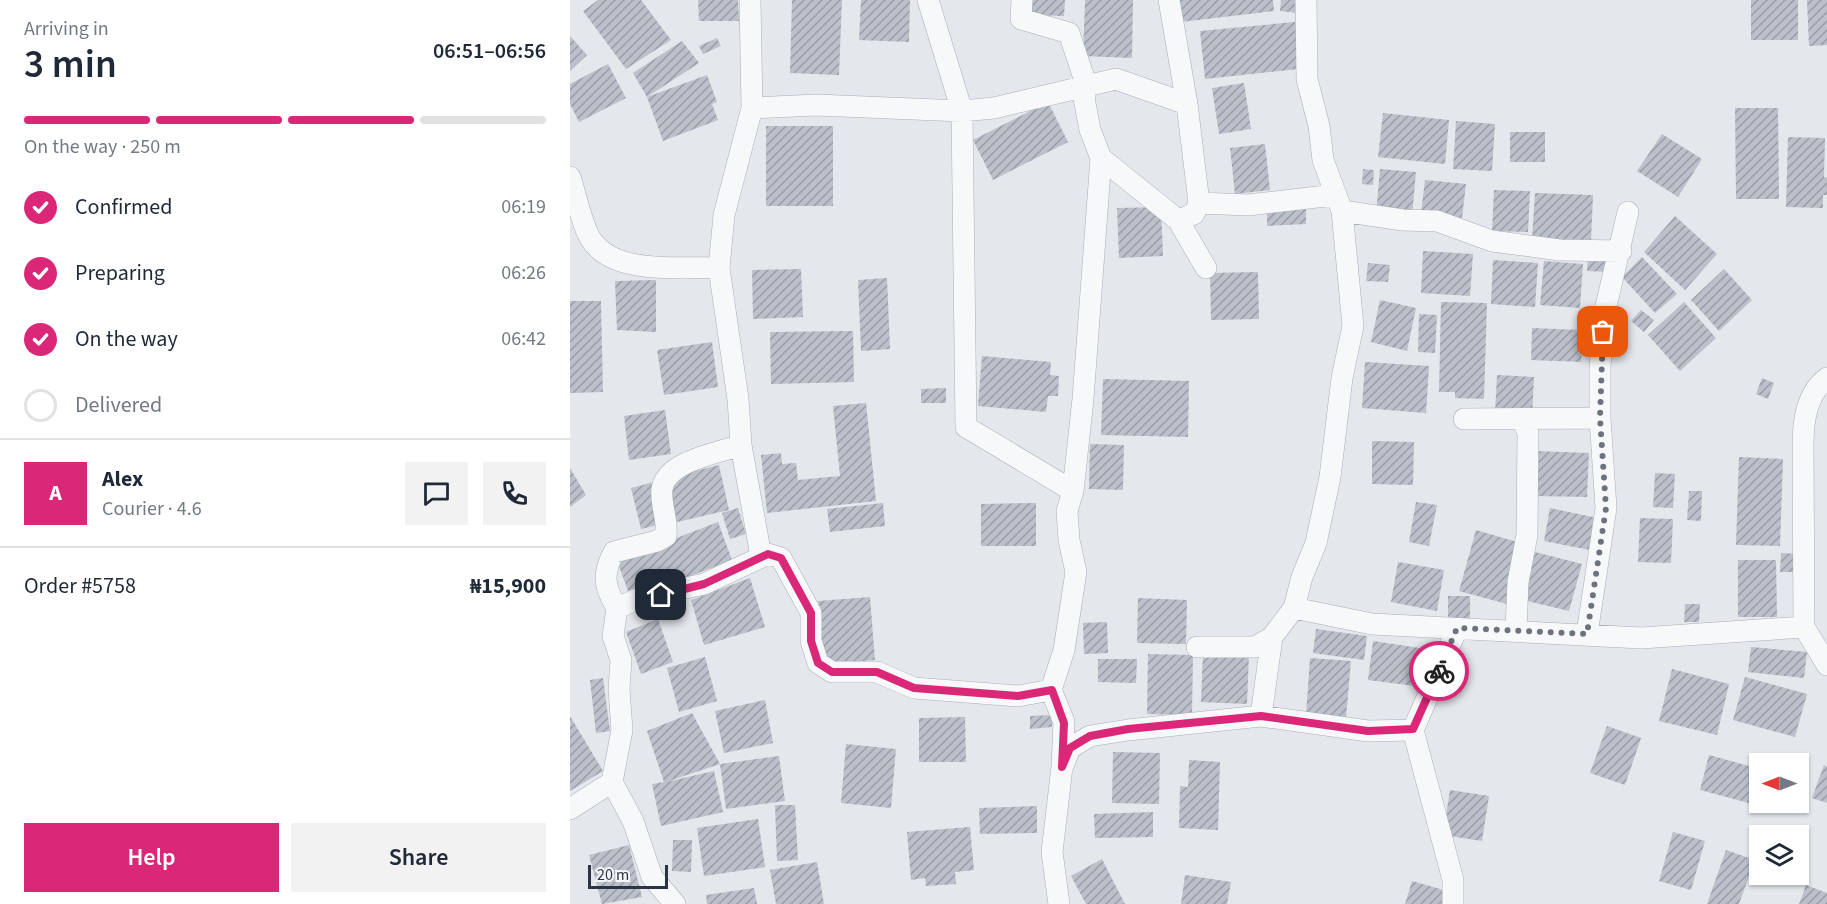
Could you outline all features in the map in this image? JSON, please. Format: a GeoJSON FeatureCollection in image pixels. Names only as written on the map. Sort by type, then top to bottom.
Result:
{"type":"FeatureCollection","features":[{"type":"Feature","properties":{"kind":"street"},"geometry":{"type":"LineString","coordinates":[[750,0],[752,108],[724,215],[719,268],[738,399],[741,445],[761,556]]}},
{"type":"Feature","properties":{"kind":"street"},"geometry":{"type":"LineString","coordinates":[[928,0],[962,111],[966,427],[1073,491]]}},
{"type":"Feature","properties":{"kind":"street"},"geometry":{"type":"LineString","coordinates":[[1022,0],[1021,19],[1069,33],[1087,87],[1084,98],[1090,130],[1101,158],[1083,399],[1073,491],[1067,510],[1069,540],[1076,572],[1064,650],[1052,690],[1064,723],[1062,767],[1052,852],[1059,886],[1059,904]]}},
{"type":"Feature","properties":{"kind":"street"},"geometry":{"type":"LineString","coordinates":[[1169,0],[1187,104],[1199,203],[1194,214],[1178,220]]}},
{"type":"Feature","properties":{"kind":"street"},"geometry":{"type":"LineString","coordinates":[[1197,646],[1255,647],[1272,637],[1294,608],[1302,577],[1316,543],[1328,488],[1353,326],[1339,203],[1323,160],[1319,126],[1307,79],[1306,0]]}},
{"type":"Feature","properties":{"kind":"street"},"geometry":{"type":"LineString","coordinates":[[752,108],[816,105],[962,111],[994,108],[1116,79],[1187,104]]}},
{"type":"Feature","properties":{"kind":"street"},"geometry":{"type":"LineString","coordinates":[[1101,158],[1178,220],[1206,268]]}},
{"type":"Feature","properties":{"kind":"street"},"geometry":{"type":"LineString","coordinates":[[570,177],[588,235],[602,254],[626,264],[719,268]]}},
{"type":"Feature","properties":{"kind":"street"},"geometry":{"type":"LineString","coordinates":[[1199,203],[1248,205],[1339,203],[1403,220],[1437,221],[1492,241],[1560,250],[1621,251]]}},
{"type":"Feature","properties":{"kind":"street"},"geometry":{"type":"LineString","coordinates":[[1587,634],[1606,508],[1600,418],[1600,367],[1605,315],[1628,212]]}},
{"type":"Feature","properties":{"kind":"street"},"geometry":{"type":"LineString","coordinates":[[1827,378],[1812,398],[1803,418],[1804,627],[1827,665]]}},
{"type":"Feature","properties":{"kind":"street"},"geometry":{"type":"LineString","coordinates":[[1464,419],[1600,418]]}},
{"type":"Feature","properties":{"kind":"street"},"geometry":{"type":"LineString","coordinates":[[1516,630],[1518,582],[1527,535],[1528,433],[1522,419]]}},
{"type":"Feature","properties":{"kind":"street"},"geometry":{"type":"LineString","coordinates":[[675,904],[652,877],[633,821],[612,782],[622,729],[618,689],[621,660],[613,636],[617,608],[606,590],[607,565],[614,552],[657,541],[666,536],[668,522],[661,490],[666,476],[676,467],[741,445]]}},
{"type":"Feature","properties":{"kind":"street"},"geometry":{"type":"LineString","coordinates":[[617,608],[640,598],[704,584],[768,554],[781,558],[811,613],[811,641],[818,663],[832,672],[877,672],[914,688],[1018,696],[1052,690]]}},
{"type":"Feature","properties":{"kind":"street"},"geometry":{"type":"LineString","coordinates":[[1294,608],[1372,624],[1641,638],[1804,627]]}},
{"type":"Feature","properties":{"kind":"street"},"geometry":{"type":"LineString","coordinates":[[1453,904],[1453,880],[1413,729],[1457,628]]}},
{"type":"Feature","properties":{"kind":"street"},"geometry":{"type":"LineString","coordinates":[[1261,716],[1272,637]]}},
{"type":"Feature","properties":{"kind":"street"},"geometry":{"type":"LineString","coordinates":[[1062,767],[1070,748],[1090,736],[1261,716],[1368,731],[1413,729]]}},
{"type":"Feature","properties":{"kind":"street"},"geometry":{"type":"LineString","coordinates":[[570,809],[612,782]]}},
{"type":"Feature","properties":{"kind":"building"},"geometry":{"type":"Polygon","coordinates":[[[598,0],[641,0],[671,40],[626,69],[583,11],[598,0]]]}},
{"type":"Feature","properties":{"kind":"building"},"geometry":{"type":"Polygon","coordinates":[[[698,0],[738,0],[739,21],[699,21],[698,0]]]}},
{"type":"Feature","properties":{"kind":"building"},"geometry":{"type":"Polygon","coordinates":[[[792,0],[842,0],[839,75],[790,73],[792,0]]]}},
{"type":"Feature","properties":{"kind":"building"},"geometry":{"type":"Polygon","coordinates":[[[861,0],[910,0],[909,42],[859,40],[861,0]]]}},
{"type":"Feature","properties":{"kind":"building"},"geometry":{"type":"Polygon","coordinates":[[[1028,0],[1065,0],[1064,16],[1027,15],[1028,0]]]}},
{"type":"Feature","properties":{"kind":"building"},"geometry":{"type":"Polygon","coordinates":[[[1085,0],[1133,0],[1132,58],[1083,56],[1085,0]]]}},
{"type":"Feature","properties":{"kind":"building"},"geometry":{"type":"Polygon","coordinates":[[[1178,0],[1273,0],[1274,11],[1181,22],[1178,0]]]}},
{"type":"Feature","properties":{"kind":"building"},"geometry":{"type":"Polygon","coordinates":[[[1281,0],[1298,0],[1297,13],[1280,11],[1281,0]]]}},
{"type":"Feature","properties":{"kind":"building"},"geometry":{"type":"Polygon","coordinates":[[[1751,0],[1798,0],[1798,40],[1751,40],[1751,0]]]}},
{"type":"Feature","properties":{"kind":"building"},"geometry":{"type":"Polygon","coordinates":[[[1807,0],[1827,0],[1827,45],[1809,46],[1807,0]]]}},
{"type":"Feature","properties":{"kind":"building"},"geometry":{"type":"Polygon","coordinates":[[[1295,22],[1299,69],[1205,79],[1200,31],[1295,22]]]}},
{"type":"Feature","properties":{"kind":"building"},"geometry":{"type":"Polygon","coordinates":[[[570,36],[587,55],[570,71],[570,36]]]}},
{"type":"Feature","properties":{"kind":"building"},"geometry":{"type":"Polygon","coordinates":[[[717,38],[721,46],[703,54],[699,46],[717,38]]]}},
{"type":"Feature","properties":{"kind":"building"},"geometry":{"type":"Polygon","coordinates":[[[682,41],[699,63],[647,97],[633,73],[682,41]]]}},
{"type":"Feature","properties":{"kind":"building"},"geometry":{"type":"Polygon","coordinates":[[[608,64],[626,98],[579,122],[570,104],[570,84],[608,64]]]}},
{"type":"Feature","properties":{"kind":"building"},"geometry":{"type":"Polygon","coordinates":[[[707,75],[717,102],[712,104],[718,120],[663,141],[647,97],[707,75]]]}},
{"type":"Feature","properties":{"kind":"building"},"geometry":{"type":"Polygon","coordinates":[[[1244,83],[1251,129],[1219,134],[1212,88],[1244,83]]]}},
{"type":"Feature","properties":{"kind":"building"},"geometry":{"type":"Polygon","coordinates":[[[1048,102],[1068,142],[993,180],[973,140],[1048,102]]]}},
{"type":"Feature","properties":{"kind":"building"},"geometry":{"type":"Polygon","coordinates":[[[1735,108],[1778,108],[1779,199],[1736,199],[1735,108]]]}},
{"type":"Feature","properties":{"kind":"building"},"geometry":{"type":"Polygon","coordinates":[[[1383,113],[1449,120],[1445,164],[1378,157],[1383,113]]]}},
{"type":"Feature","properties":{"kind":"building"},"geometry":{"type":"Polygon","coordinates":[[[1456,121],[1495,124],[1492,171],[1453,169],[1456,121]]]}},
{"type":"Feature","properties":{"kind":"building"},"geometry":{"type":"Polygon","coordinates":[[[766,126],[833,126],[833,206],[766,206],[766,126]]]}},
{"type":"Feature","properties":{"kind":"building"},"geometry":{"type":"Polygon","coordinates":[[[1510,132],[1545,132],[1545,162],[1510,162],[1510,132]]]}},
{"type":"Feature","properties":{"kind":"building"},"geometry":{"type":"Polygon","coordinates":[[[1662,134],[1702,159],[1678,197],[1637,171],[1662,134]]]}},
{"type":"Feature","properties":{"kind":"building"},"geometry":{"type":"Polygon","coordinates":[[[1788,137],[1825,138],[1824,177],[1827,178],[1827,195],[1823,195],[1823,208],[1786,207],[1788,137]]]}},
{"type":"Feature","properties":{"kind":"building"},"geometry":{"type":"Polygon","coordinates":[[[1265,144],[1270,190],[1235,194],[1230,148],[1265,144]]]}},
{"type":"Feature","properties":{"kind":"building"},"geometry":{"type":"Polygon","coordinates":[[[1363,169],[1374,170],[1373,185],[1362,184],[1363,169]]]}},
{"type":"Feature","properties":{"kind":"building"},"geometry":{"type":"Polygon","coordinates":[[[1380,169],[1416,172],[1412,216],[1376,213],[1380,169]]]}},
{"type":"Feature","properties":{"kind":"building"},"geometry":{"type":"Polygon","coordinates":[[[1425,180],[1466,184],[1462,218],[1421,213],[1425,180]]]}},
{"type":"Feature","properties":{"kind":"building"},"geometry":{"type":"Polygon","coordinates":[[[1494,190],[1530,191],[1528,232],[1492,231],[1494,190]]]}},
{"type":"Feature","properties":{"kind":"building"},"geometry":{"type":"Polygon","coordinates":[[[1535,193],[1593,195],[1591,242],[1532,239],[1535,193]]]}},
{"type":"Feature","properties":{"kind":"building"},"geometry":{"type":"Polygon","coordinates":[[[1306,204],[1306,224],[1267,226],[1267,206],[1306,204]]]}},
{"type":"Feature","properties":{"kind":"building"},"geometry":{"type":"Polygon","coordinates":[[[1161,207],[1163,256],[1119,258],[1117,208],[1161,207]]]}},
{"type":"Feature","properties":{"kind":"building"},"geometry":{"type":"Polygon","coordinates":[[[1675,216],[1717,254],[1685,290],[1644,252],[1675,216]]]}},
{"type":"Feature","properties":{"kind":"building"},"geometry":{"type":"Polygon","coordinates":[[[1423,251],[1473,254],[1470,296],[1421,293],[1423,251]]]}},
{"type":"Feature","properties":{"kind":"building"},"geometry":{"type":"Polygon","coordinates":[[[1588,257],[1608,258],[1608,272],[1587,271],[1588,257]]]}},
{"type":"Feature","properties":{"kind":"building"},"geometry":{"type":"Polygon","coordinates":[[[1642,257],[1677,294],[1655,313],[1622,277],[1642,257]]]}},
{"type":"Feature","properties":{"kind":"building"},"geometry":{"type":"Polygon","coordinates":[[[1493,260],[1538,263],[1535,307],[1491,304],[1493,260]]]}},
{"type":"Feature","properties":{"kind":"building"},"geometry":{"type":"Polygon","coordinates":[[[1544,261],[1583,264],[1580,308],[1540,305],[1544,261]]]}},
{"type":"Feature","properties":{"kind":"building"},"geometry":{"type":"Polygon","coordinates":[[[1368,263],[1390,265],[1388,282],[1366,281],[1368,263]]]}},
{"type":"Feature","properties":{"kind":"building"},"geometry":{"type":"Polygon","coordinates":[[[801,269],[803,317],[753,319],[752,270],[801,269]]]}},
{"type":"Feature","properties":{"kind":"building"},"geometry":{"type":"Polygon","coordinates":[[[1724,269],[1752,300],[1719,331],[1691,300],[1724,269]]]}},
{"type":"Feature","properties":{"kind":"building"},"geometry":{"type":"Polygon","coordinates":[[[1258,272],[1259,319],[1211,320],[1210,273],[1258,272]]]}},
{"type":"Feature","properties":{"kind":"building"},"geometry":{"type":"Polygon","coordinates":[[[887,278],[890,349],[861,351],[858,280],[887,278]]]}},
{"type":"Feature","properties":{"kind":"building"},"geometry":{"type":"Polygon","coordinates":[[[656,280],[656,332],[617,330],[615,281],[656,280]]]}},
{"type":"Feature","properties":{"kind":"building"},"geometry":{"type":"Polygon","coordinates":[[[1380,300],[1416,308],[1407,351],[1371,342],[1380,300]]]}},
{"type":"Feature","properties":{"kind":"building"},"geometry":{"type":"Polygon","coordinates":[[[570,301],[601,301],[603,392],[570,393],[570,301]]]}},
{"type":"Feature","properties":{"kind":"building"},"geometry":{"type":"Polygon","coordinates":[[[1441,302],[1487,303],[1484,399],[1455,398],[1455,392],[1439,392],[1441,302]]]}},
{"type":"Feature","properties":{"kind":"building"},"geometry":{"type":"Polygon","coordinates":[[[1684,302],[1716,338],[1680,371],[1648,335],[1684,302]]]}},
{"type":"Feature","properties":{"kind":"building"},"geometry":{"type":"Polygon","coordinates":[[[1641,310],[1654,320],[1644,332],[1631,321],[1641,310]]]}},
{"type":"Feature","properties":{"kind":"building"},"geometry":{"type":"Polygon","coordinates":[[[1419,314],[1437,315],[1435,353],[1418,352],[1419,314]]]}},
{"type":"Feature","properties":{"kind":"building"},"geometry":{"type":"Polygon","coordinates":[[[1532,328],[1583,330],[1581,362],[1531,360],[1532,328]]]}},
{"type":"Feature","properties":{"kind":"building"},"geometry":{"type":"Polygon","coordinates":[[[853,331],[854,382],[771,384],[770,332],[853,331]]]}},
{"type":"Feature","properties":{"kind":"building"},"geometry":{"type":"Polygon","coordinates":[[[712,342],[718,387],[664,395],[657,350],[712,342]]]}},
{"type":"Feature","properties":{"kind":"building"},"geometry":{"type":"Polygon","coordinates":[[[982,356],[1051,362],[1050,375],[1059,376],[1058,396],[1048,396],[1046,412],[978,406],[982,356]]]}},
{"type":"Feature","properties":{"kind":"building"},"geometry":{"type":"Polygon","coordinates":[[[1365,362],[1429,366],[1426,413],[1362,408],[1365,362]]]}},
{"type":"Feature","properties":{"kind":"building"},"geometry":{"type":"Polygon","coordinates":[[[1497,375],[1534,377],[1532,417],[1495,415],[1497,375]]]}},
{"type":"Feature","properties":{"kind":"building"},"geometry":{"type":"Polygon","coordinates":[[[1762,378],[1774,383],[1768,399],[1756,394],[1762,378]]]}},
{"type":"Feature","properties":{"kind":"building"},"geometry":{"type":"Polygon","coordinates":[[[1103,379],[1189,381],[1188,437],[1101,435],[1103,379]]]}},
{"type":"Feature","properties":{"kind":"building"},"geometry":{"type":"Polygon","coordinates":[[[946,388],[946,403],[921,403],[921,389],[946,388]]]}},
{"type":"Feature","properties":{"kind":"building"},"geometry":{"type":"Polygon","coordinates":[[[866,403],[876,501],[767,513],[761,455],[781,453],[782,464],[796,463],[798,480],[840,476],[833,406],[866,403]]]}},
{"type":"Feature","properties":{"kind":"building"},"geometry":{"type":"Polygon","coordinates":[[[665,410],[671,454],[629,460],[624,416],[665,410]]]}},
{"type":"Feature","properties":{"kind":"building"},"geometry":{"type":"Polygon","coordinates":[[[1372,441],[1414,442],[1413,485],[1372,484],[1372,441]]]}},
{"type":"Feature","properties":{"kind":"building"},"geometry":{"type":"Polygon","coordinates":[[[1090,444],[1124,445],[1123,490],[1089,489],[1090,444]]]}},
{"type":"Feature","properties":{"kind":"building"},"geometry":{"type":"Polygon","coordinates":[[[1536,451],[1589,453],[1587,497],[1535,496],[1536,451]]]}},
{"type":"Feature","properties":{"kind":"building"},"geometry":{"type":"Polygon","coordinates":[[[1739,457],[1783,459],[1780,546],[1736,545],[1739,457]]]}},
{"type":"Feature","properties":{"kind":"building"},"geometry":{"type":"Polygon","coordinates":[[[719,465],[729,510],[677,522],[667,478],[719,465]]]}},
{"type":"Feature","properties":{"kind":"building"},"geometry":{"type":"Polygon","coordinates":[[[570,468],[586,495],[570,507],[570,468]]]}},
{"type":"Feature","properties":{"kind":"building"},"geometry":{"type":"Polygon","coordinates":[[[1655,473],[1675,474],[1673,508],[1653,507],[1655,473]]]}},
{"type":"Feature","properties":{"kind":"building"},"geometry":{"type":"Polygon","coordinates":[[[654,482],[665,523],[641,529],[631,488],[654,482]]]}},
{"type":"Feature","properties":{"kind":"building"},"geometry":{"type":"Polygon","coordinates":[[[1689,491],[1702,491],[1701,521],[1687,520],[1689,491]]]}},
{"type":"Feature","properties":{"kind":"building"},"geometry":{"type":"Polygon","coordinates":[[[1416,502],[1437,505],[1429,546],[1409,542],[1416,502]]]}},
{"type":"Feature","properties":{"kind":"building"},"geometry":{"type":"Polygon","coordinates":[[[883,503],[885,526],[830,532],[827,509],[883,503]]]}},
{"type":"Feature","properties":{"kind":"building"},"geometry":{"type":"Polygon","coordinates":[[[1036,503],[1036,546],[981,546],[981,504],[1036,503]]]}},
{"type":"Feature","properties":{"kind":"building"},"geometry":{"type":"Polygon","coordinates":[[[738,508],[746,534],[730,539],[722,513],[738,508]]]}},
{"type":"Feature","properties":{"kind":"building"},"geometry":{"type":"Polygon","coordinates":[[[1550,508],[1597,518],[1590,550],[1544,541],[1550,508]]]}},
{"type":"Feature","properties":{"kind":"building"},"geometry":{"type":"Polygon","coordinates":[[[1640,518],[1673,519],[1671,563],[1638,562],[1640,518]]]}},
{"type":"Feature","properties":{"kind":"building"},"geometry":{"type":"Polygon","coordinates":[[[718,522],[732,560],[631,599],[617,561],[718,522]]]}},
{"type":"Feature","properties":{"kind":"building"},"geometry":{"type":"Polygon","coordinates":[[[1476,530],[1524,544],[1507,604],[1459,591],[1476,530]]]}},
{"type":"Feature","properties":{"kind":"building"},"geometry":{"type":"Polygon","coordinates":[[[1535,552],[1582,564],[1569,611],[1523,600],[1535,552]]]}},
{"type":"Feature","properties":{"kind":"building"},"geometry":{"type":"Polygon","coordinates":[[[1781,553],[1801,554],[1800,572],[1780,572],[1781,553]]]}},
{"type":"Feature","properties":{"kind":"building"},"geometry":{"type":"Polygon","coordinates":[[[1738,560],[1776,560],[1777,617],[1738,617],[1738,560]]]}},
{"type":"Feature","properties":{"kind":"building"},"geometry":{"type":"Polygon","coordinates":[[[1398,562],[1444,570],[1437,611],[1391,602],[1398,562]]]}},
{"type":"Feature","properties":{"kind":"building"},"geometry":{"type":"Polygon","coordinates":[[[750,578],[765,627],[704,645],[691,600],[750,578]]]}},
{"type":"Feature","properties":{"kind":"building"},"geometry":{"type":"Polygon","coordinates":[[[1448,596],[1470,596],[1470,619],[1448,619],[1448,596]]]}},
{"type":"Feature","properties":{"kind":"building"},"geometry":{"type":"Polygon","coordinates":[[[870,597],[875,660],[823,665],[818,601],[870,597]]]}},
{"type":"Feature","properties":{"kind":"building"},"geometry":{"type":"Polygon","coordinates":[[[1138,598],[1187,600],[1186,644],[1137,643],[1138,598]]]}},
{"type":"Feature","properties":{"kind":"building"},"geometry":{"type":"Polygon","coordinates":[[[1685,604],[1700,604],[1699,622],[1684,622],[1685,604]]]}},
{"type":"Feature","properties":{"kind":"building"},"geometry":{"type":"Polygon","coordinates":[[[658,619],[673,662],[641,674],[626,632],[658,619]]]}},
{"type":"Feature","properties":{"kind":"building"},"geometry":{"type":"Polygon","coordinates":[[[1107,622],[1108,653],[1084,654],[1083,623],[1107,622]]]}},
{"type":"Feature","properties":{"kind":"building"},"geometry":{"type":"Polygon","coordinates":[[[1316,629],[1367,636],[1364,660],[1313,653],[1316,629]]]}},
{"type":"Feature","properties":{"kind":"building"},"geometry":{"type":"Polygon","coordinates":[[[1373,641],[1420,648],[1415,686],[1368,680],[1373,641]]]}},
{"type":"Feature","properties":{"kind":"building"},"geometry":{"type":"Polygon","coordinates":[[[1751,647],[1807,652],[1804,678],[1748,672],[1751,647]]]}},
{"type":"Feature","properties":{"kind":"building"},"geometry":{"type":"Polygon","coordinates":[[[1203,651],[1249,653],[1247,704],[1201,702],[1203,651]]]}},
{"type":"Feature","properties":{"kind":"building"},"geometry":{"type":"Polygon","coordinates":[[[1148,654],[1193,655],[1192,715],[1147,714],[1148,654]]]}},
{"type":"Feature","properties":{"kind":"building"},"geometry":{"type":"Polygon","coordinates":[[[705,657],[717,701],[679,712],[667,668],[705,657]]]}},
{"type":"Feature","properties":{"kind":"building"},"geometry":{"type":"Polygon","coordinates":[[[1310,658],[1351,661],[1346,718],[1306,715],[1310,658]]]}},
{"type":"Feature","properties":{"kind":"building"},"geometry":{"type":"Polygon","coordinates":[[[1098,659],[1137,659],[1136,683],[1098,682],[1098,659]]]}},
{"type":"Feature","properties":{"kind":"building"},"geometry":{"type":"Polygon","coordinates":[[[1672,669],[1729,684],[1717,735],[1659,721],[1672,669]]]}},
{"type":"Feature","properties":{"kind":"building"},"geometry":{"type":"Polygon","coordinates":[[[1420,670],[1427,671],[1425,688],[1418,686],[1420,670]]]}},
{"type":"Feature","properties":{"kind":"building"},"geometry":{"type":"Polygon","coordinates":[[[1745,677],[1807,694],[1795,737],[1733,720],[1745,677]]]}},
{"type":"Feature","properties":{"kind":"building"},"geometry":{"type":"Polygon","coordinates":[[[603,678],[610,731],[596,733],[590,680],[603,678]]]}},
{"type":"Feature","properties":{"kind":"building"},"geometry":{"type":"Polygon","coordinates":[[[765,700],[773,743],[724,753],[715,711],[765,700]]]}},
{"type":"Feature","properties":{"kind":"building"},"geometry":{"type":"Polygon","coordinates":[[[692,713],[720,764],[666,782],[714,771],[723,812],[661,826],[652,784],[664,782],[647,731],[692,713]]]}},
{"type":"Feature","properties":{"kind":"building"},"geometry":{"type":"Polygon","coordinates":[[[1052,715],[1052,727],[1030,729],[1030,716],[1052,715]]]}},
{"type":"Feature","properties":{"kind":"building"},"geometry":{"type":"Polygon","coordinates":[[[570,716],[603,771],[570,791],[570,716]]]}},
{"type":"Feature","properties":{"kind":"building"},"geometry":{"type":"Polygon","coordinates":[[[965,717],[966,762],[919,762],[919,718],[965,717]]]}},
{"type":"Feature","properties":{"kind":"building"},"geometry":{"type":"Polygon","coordinates":[[[1607,726],[1641,738],[1625,785],[1590,773],[1607,726]]]}},
{"type":"Feature","properties":{"kind":"building"},"geometry":{"type":"Polygon","coordinates":[[[846,744],[896,749],[891,808],[841,803],[846,744]]]}},
{"type":"Feature","properties":{"kind":"building"},"geometry":{"type":"Polygon","coordinates":[[[1113,752],[1160,753],[1159,804],[1112,803],[1113,752]]]}},
{"type":"Feature","properties":{"kind":"building"},"geometry":{"type":"Polygon","coordinates":[[[1709,755],[1749,766],[1749,803],[1700,790],[1709,755]]]}},
{"type":"Feature","properties":{"kind":"building"},"geometry":{"type":"Polygon","coordinates":[[[779,756],[785,801],[726,809],[720,764],[779,756]]]}},
{"type":"Feature","properties":{"kind":"building"},"geometry":{"type":"Polygon","coordinates":[[[1189,760],[1220,762],[1218,830],[1179,828],[1180,786],[1188,787],[1189,760]]]}},
{"type":"Feature","properties":{"kind":"building"},"geometry":{"type":"Polygon","coordinates":[[[1824,765],[1827,767],[1827,803],[1812,798],[1824,765]]]}},
{"type":"Feature","properties":{"kind":"building"},"geometry":{"type":"Polygon","coordinates":[[[1450,790],[1489,796],[1482,841],[1443,835],[1450,790]]]}},
{"type":"Feature","properties":{"kind":"building"},"geometry":{"type":"Polygon","coordinates":[[[775,805],[795,805],[798,860],[777,861],[775,805]]]}},
{"type":"Feature","properties":{"kind":"building"},"geometry":{"type":"Polygon","coordinates":[[[1037,806],[1037,833],[980,834],[979,808],[1037,806]]]}},
{"type":"Feature","properties":{"kind":"building"},"geometry":{"type":"Polygon","coordinates":[[[1153,812],[1153,837],[1095,838],[1094,814],[1153,812]]]}},
{"type":"Feature","properties":{"kind":"building"},"geometry":{"type":"Polygon","coordinates":[[[758,819],[765,867],[704,876],[697,828],[758,819]]]}},
{"type":"Feature","properties":{"kind":"building"},"geometry":{"type":"Polygon","coordinates":[[[970,827],[974,870],[955,872],[956,884],[926,886],[925,878],[911,880],[907,832],[970,827]]]}},
{"type":"Feature","properties":{"kind":"building"},"geometry":{"type":"Polygon","coordinates":[[[1673,832],[1705,841],[1691,890],[1659,881],[1673,832]]]}},
{"type":"Feature","properties":{"kind":"building"},"geometry":{"type":"Polygon","coordinates":[[[673,840],[692,840],[691,872],[672,871],[673,840]]]}},
{"type":"Feature","properties":{"kind":"building"},"geometry":{"type":"Polygon","coordinates":[[[629,845],[642,897],[602,904],[589,855],[629,845]]]}},
{"type":"Feature","properties":{"kind":"building"},"geometry":{"type":"Polygon","coordinates":[[[1726,850],[1749,858],[1749,876],[1739,904],[1707,904],[1726,850]]]}},
{"type":"Feature","properties":{"kind":"building"},"geometry":{"type":"Polygon","coordinates":[[[1102,859],[1125,904],[1086,904],[1071,876],[1102,859]]]}},
{"type":"Feature","properties":{"kind":"building"},"geometry":{"type":"Polygon","coordinates":[[[817,862],[824,904],[776,904],[770,870],[817,862]]]}},
{"type":"Feature","properties":{"kind":"building"},"geometry":{"type":"Polygon","coordinates":[[[1185,875],[1231,882],[1227,904],[1181,904],[1185,875]]]}},
{"type":"Feature","properties":{"kind":"building"},"geometry":{"type":"Polygon","coordinates":[[[1412,881],[1447,891],[1443,904],[1405,904],[1412,881]]]}},
{"type":"Feature","properties":{"kind":"building"},"geometry":{"type":"Polygon","coordinates":[[[1806,885],[1827,893],[1827,904],[1799,904],[1806,885]]]}},
{"type":"Feature","properties":{"kind":"building"},"geometry":{"type":"Polygon","coordinates":[[[754,888],[757,904],[707,904],[706,895],[754,888]]]}},
{"type":"Feature","properties":{"kind":"way so far"},"geometry":{"type":"LineString","coordinates":[[1439,671],[1457,628],[1587,634],[1606,508],[1600,418],[1603,332]]}},
{"type":"Feature","properties":{"kind":"route"},"geometry":{"type":"LineString","coordinates":[[661,595],[704,584],[768,554],[781,558],[811,613],[811,641],[818,663],[832,672],[877,672],[914,688],[1018,696],[1052,690],[1064,723],[1062,767],[1070,748],[1090,736],[1128,729],[1261,716],[1368,731],[1413,729],[1439,671]]}}]}
